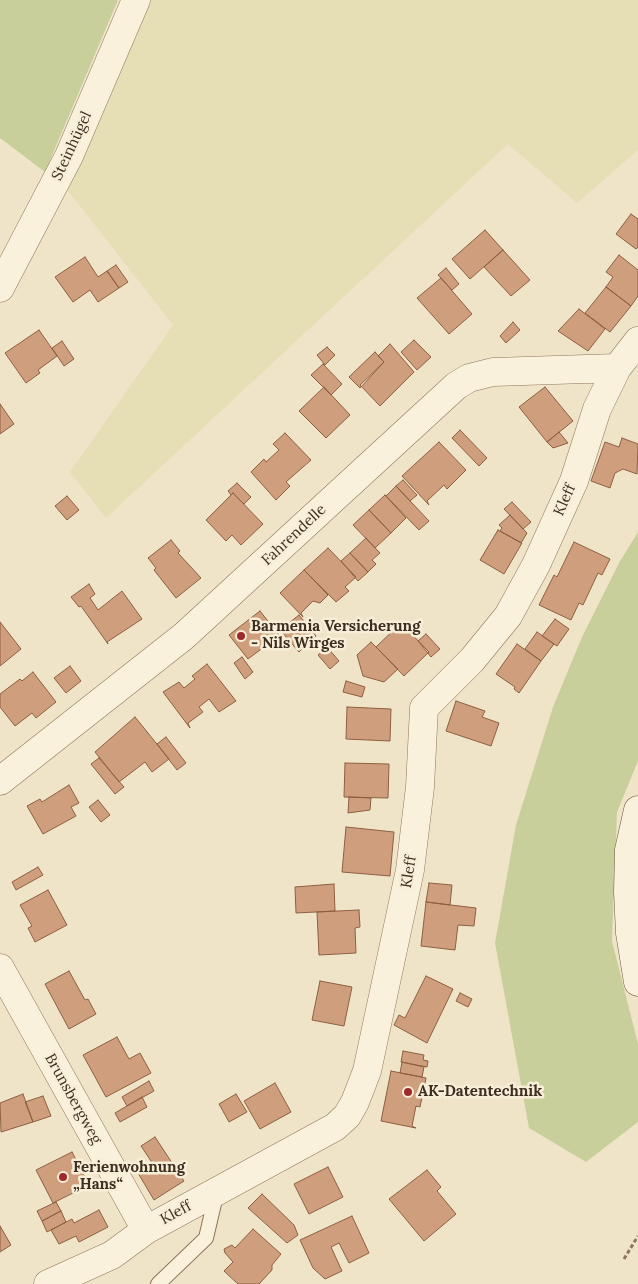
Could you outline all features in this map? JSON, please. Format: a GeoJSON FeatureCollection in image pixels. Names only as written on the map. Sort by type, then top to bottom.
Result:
{"type":"FeatureCollection","features":[{"type":"Feature","properties":{"kind":"street","name":"Steinhügel"},"geometry":{"type":"LineString","coordinates":[[0,288],[69,156],[136,0]]}},
{"type":"Feature","properties":{"kind":"street","name":"Kleff"},"geometry":{"type":"LineString","coordinates":[[48,1284],[112,1255],[146,1230],[335,1127],[356,1102],[367,1071],[410,870],[420,787],[424,708],[472,660],[508,616],[536,565],[574,481],[597,409],[617,368],[638,340]]}},
{"type":"Feature","properties":{"kind":"street","name":"Fahrendelle"},"geometry":{"type":"LineString","coordinates":[[0,781],[184,636],[456,386],[469,378],[493,372],[617,368]]}},
{"type":"Feature","properties":{"kind":"street"},"geometry":{"type":"LineString","coordinates":[[638,810],[629,850],[628,892],[630,933],[638,982]]}},
{"type":"Feature","properties":{"kind":"street","name":"Brunsbergweg"},"geometry":{"type":"LineString","coordinates":[[0,968],[146,1230]]}},
{"type":"Feature","properties":{"kind":"lane"},"geometry":{"type":"LineString","coordinates":[[158,1284],[206,1238],[217,1190]]}},
{"type":"Feature","properties":{"kind":"path"},"geometry":{"type":"LineString","coordinates":[[624,1259],[638,1236]]}},
{"type":"Feature","properties":{"kind":"shaded area"},"geometry":{"type":"Polygon","coordinates":[[[146,0],[638,0],[638,150],[577,203],[508,144],[106,518],[70,472],[173,325],[66,188],[146,0]]]}},
{"type":"Feature","properties":{"kind":"green space"},"geometry":{"type":"Polygon","coordinates":[[[0,0],[118,0],[45,172],[0,138],[0,0]]]}},
{"type":"Feature","properties":{"kind":"green space"},"geometry":{"type":"Polygon","coordinates":[[[638,532],[638,761],[617,812],[612,941],[638,1044],[638,1122],[586,1162],[529,1128],[495,943],[516,825],[553,707],[582,637],[619,563],[638,532]]]}},
{"type":"Feature","properties":{"kind":"building"},"geometry":{"type":"Polygon","coordinates":[[[631,214],[638,219],[638,247],[636,249],[616,234],[631,214]]]}},
{"type":"Feature","properties":{"kind":"building"},"geometry":{"type":"Polygon","coordinates":[[[485,230],[503,250],[470,279],[452,259],[485,230]]]}},
{"type":"Feature","properties":{"kind":"building"},"geometry":{"type":"Polygon","coordinates":[[[503,250],[530,280],[511,296],[484,267],[503,250]]]}},
{"type":"Feature","properties":{"kind":"building"},"geometry":{"type":"Polygon","coordinates":[[[619,255],[638,270],[638,296],[631,306],[606,287],[613,277],[606,272],[619,255]]]}},
{"type":"Feature","properties":{"kind":"building"},"geometry":{"type":"Polygon","coordinates":[[[85,257],[98,277],[107,271],[119,288],[98,302],[90,290],[73,302],[55,277],[85,257]]]}},
{"type":"Feature","properties":{"kind":"building"},"geometry":{"type":"Polygon","coordinates":[[[116,265],[128,282],[119,288],[107,271],[116,265]]]}},
{"type":"Feature","properties":{"kind":"building"},"geometry":{"type":"Polygon","coordinates":[[[446,268],[459,284],[452,290],[438,275],[446,268]]]}},
{"type":"Feature","properties":{"kind":"building"},"geometry":{"type":"Polygon","coordinates":[[[441,278],[472,314],[449,334],[417,298],[441,278]]]}},
{"type":"Feature","properties":{"kind":"building"},"geometry":{"type":"Polygon","coordinates":[[[606,287],[631,306],[610,332],[585,313],[606,287]]]}},
{"type":"Feature","properties":{"kind":"building"},"geometry":{"type":"Polygon","coordinates":[[[579,309],[605,329],[588,351],[558,331],[579,309]]]}},
{"type":"Feature","properties":{"kind":"building"},"geometry":{"type":"Polygon","coordinates":[[[513,322],[520,330],[506,343],[500,336],[513,322]]]}},
{"type":"Feature","properties":{"kind":"building"},"geometry":{"type":"Polygon","coordinates":[[[39,330],[57,356],[38,370],[40,373],[26,383],[5,353],[39,330]]]}},
{"type":"Feature","properties":{"kind":"building"},"geometry":{"type":"Polygon","coordinates":[[[414,340],[431,357],[417,370],[401,352],[414,340]]]}},
{"type":"Feature","properties":{"kind":"building"},"geometry":{"type":"Polygon","coordinates":[[[62,341],[74,359],[64,366],[52,348],[62,341]]]}},
{"type":"Feature","properties":{"kind":"building"},"geometry":{"type":"Polygon","coordinates":[[[390,344],[414,372],[380,406],[360,385],[384,362],[378,356],[390,344]]]}},
{"type":"Feature","properties":{"kind":"building"},"geometry":{"type":"Polygon","coordinates":[[[327,347],[335,355],[325,365],[317,355],[327,347]]]}},
{"type":"Feature","properties":{"kind":"building"},"geometry":{"type":"Polygon","coordinates":[[[375,352],[384,362],[360,388],[349,377],[375,352]]]}},
{"type":"Feature","properties":{"kind":"building"},"geometry":{"type":"Polygon","coordinates":[[[323,364],[342,384],[331,395],[311,375],[323,364]]]}},
{"type":"Feature","properties":{"kind":"building"},"geometry":{"type":"Polygon","coordinates":[[[324,387],[350,415],[326,438],[299,411],[324,387]]]}},
{"type":"Feature","properties":{"kind":"building"},"geometry":{"type":"Polygon","coordinates":[[[545,387],[573,421],[547,442],[519,407],[545,387]]]}},
{"type":"Feature","properties":{"kind":"building"},"geometry":{"type":"Polygon","coordinates":[[[0,404],[14,424],[0,434],[0,404]]]}},
{"type":"Feature","properties":{"kind":"building"},"geometry":{"type":"Polygon","coordinates":[[[460,430],[487,458],[479,466],[452,438],[460,430]]]}},
{"type":"Feature","properties":{"kind":"building"},"geometry":{"type":"Polygon","coordinates":[[[559,432],[568,443],[553,448],[547,442],[559,432]]]}},
{"type":"Feature","properties":{"kind":"building"},"geometry":{"type":"Polygon","coordinates":[[[285,433],[311,460],[286,482],[290,486],[276,500],[251,472],[264,459],[266,462],[279,450],[273,444],[285,433]]]}},
{"type":"Feature","properties":{"kind":"building"},"geometry":{"type":"Polygon","coordinates":[[[622,438],[638,444],[637,474],[623,469],[615,473],[610,488],[591,481],[605,442],[619,447],[622,438]]]}},
{"type":"Feature","properties":{"kind":"building"},"geometry":{"type":"Polygon","coordinates":[[[439,442],[466,470],[447,489],[444,485],[427,501],[429,505],[402,476],[439,442]]]}},
{"type":"Feature","properties":{"kind":"building"},"geometry":{"type":"Polygon","coordinates":[[[403,480],[417,495],[410,501],[396,486],[403,480]]]}},
{"type":"Feature","properties":{"kind":"building"},"geometry":{"type":"Polygon","coordinates":[[[237,483],[251,497],[244,504],[233,493],[231,495],[228,491],[237,483]]]}},
{"type":"Feature","properties":{"kind":"building"},"geometry":{"type":"Polygon","coordinates":[[[396,486],[429,521],[419,530],[386,496],[396,486]]]}},
{"type":"Feature","properties":{"kind":"building"},"geometry":{"type":"Polygon","coordinates":[[[233,493],[263,524],[241,545],[232,535],[226,541],[206,520],[233,493]]]}},
{"type":"Feature","properties":{"kind":"building"},"geometry":{"type":"Polygon","coordinates":[[[385,495],[406,518],[391,533],[369,510],[385,495]]]}},
{"type":"Feature","properties":{"kind":"building"},"geometry":{"type":"Polygon","coordinates":[[[67,496],[79,510],[67,520],[55,506],[67,496]]]}},
{"type":"Feature","properties":{"kind":"building"},"geometry":{"type":"Polygon","coordinates":[[[512,502],[531,522],[523,529],[504,509],[512,502]]]}},
{"type":"Feature","properties":{"kind":"building"},"geometry":{"type":"Polygon","coordinates":[[[369,510],[391,533],[375,548],[353,525],[369,510]]]}},
{"type":"Feature","properties":{"kind":"building"},"geometry":{"type":"Polygon","coordinates":[[[510,515],[527,533],[521,543],[500,531],[502,528],[499,525],[510,515]]]}},
{"type":"Feature","properties":{"kind":"building"},"geometry":{"type":"Polygon","coordinates":[[[498,530],[522,543],[504,574],[480,560],[498,530]]]}},
{"type":"Feature","properties":{"kind":"building"},"geometry":{"type":"Polygon","coordinates":[[[366,538],[380,553],[372,560],[376,564],[368,572],[350,553],[366,538]]]}},
{"type":"Feature","properties":{"kind":"building"},"geometry":{"type":"Polygon","coordinates":[[[171,540],[180,551],[178,553],[201,578],[176,598],[154,570],[156,568],[148,558],[171,540]]]}},
{"type":"Feature","properties":{"kind":"building"},"geometry":{"type":"Polygon","coordinates":[[[574,542],[610,559],[602,575],[598,573],[583,605],[579,603],[571,620],[539,605],[554,575],[557,577],[574,542]]]}},
{"type":"Feature","properties":{"kind":"building"},"geometry":{"type":"Polygon","coordinates":[[[328,548],[356,577],[345,587],[349,591],[336,602],[304,570],[328,548]]]}},
{"type":"Feature","properties":{"kind":"building"},"geometry":{"type":"Polygon","coordinates":[[[350,553],[368,572],[358,581],[341,561],[350,553]]]}},
{"type":"Feature","properties":{"kind":"building"},"geometry":{"type":"Polygon","coordinates":[[[304,570],[328,595],[320,603],[313,601],[301,613],[303,617],[280,593],[304,570]]]}},
{"type":"Feature","properties":{"kind":"building"},"geometry":{"type":"Polygon","coordinates":[[[89,584],[95,594],[90,598],[98,610],[122,591],[142,619],[107,642],[108,644],[81,606],[79,607],[71,597],[89,584]]]}},
{"type":"Feature","properties":{"kind":"building"},"geometry":{"type":"Polygon","coordinates":[[[260,611],[282,639],[271,647],[268,644],[248,659],[229,635],[260,611]]]}},
{"type":"Feature","properties":{"kind":"building"},"geometry":{"type":"Polygon","coordinates":[[[299,615],[316,636],[307,644],[289,623],[299,615]]]}},
{"type":"Feature","properties":{"kind":"building"},"geometry":{"type":"Polygon","coordinates":[[[555,619],[569,629],[557,646],[542,636],[555,619]]]}},
{"type":"Feature","properties":{"kind":"building"},"geometry":{"type":"Polygon","coordinates":[[[0,622],[21,649],[0,666],[0,622]]]}},
{"type":"Feature","properties":{"kind":"building"},"geometry":{"type":"Polygon","coordinates":[[[289,623],[307,644],[299,652],[281,631],[289,623]]]}},
{"type":"Feature","properties":{"kind":"building"},"geometry":{"type":"Polygon","coordinates":[[[401,623],[429,652],[404,676],[376,647],[401,623]]]}},
{"type":"Feature","properties":{"kind":"building"},"geometry":{"type":"Polygon","coordinates":[[[537,632],[554,644],[541,661],[525,649],[537,632]]]}},
{"type":"Feature","properties":{"kind":"building"},"geometry":{"type":"Polygon","coordinates":[[[426,634],[440,649],[431,657],[418,641],[426,634]]]}},
{"type":"Feature","properties":{"kind":"building"},"geometry":{"type":"Polygon","coordinates":[[[371,642],[398,669],[384,682],[363,676],[357,655],[371,642]]]}},
{"type":"Feature","properties":{"kind":"building"},"geometry":{"type":"Polygon","coordinates":[[[517,644],[541,661],[519,693],[514,689],[515,687],[496,674],[517,644]]]}},
{"type":"Feature","properties":{"kind":"building"},"geometry":{"type":"Polygon","coordinates":[[[327,647],[339,661],[330,669],[318,655],[327,647]]]}},
{"type":"Feature","properties":{"kind":"building"},"geometry":{"type":"Polygon","coordinates":[[[242,657],[253,672],[245,679],[234,663],[242,657]]]}},
{"type":"Feature","properties":{"kind":"building"},"geometry":{"type":"Polygon","coordinates":[[[207,664],[236,701],[219,712],[209,699],[199,707],[203,712],[188,723],[190,728],[163,692],[179,682],[184,688],[195,679],[192,676],[207,664]]]}},
{"type":"Feature","properties":{"kind":"building"},"geometry":{"type":"Polygon","coordinates":[[[70,666],[81,681],[66,693],[54,678],[70,666]]]}},
{"type":"Feature","properties":{"kind":"building"},"geometry":{"type":"Polygon","coordinates":[[[33,672],[56,702],[36,718],[32,713],[15,726],[0,707],[0,694],[33,672]]]}},
{"type":"Feature","properties":{"kind":"building"},"geometry":{"type":"Polygon","coordinates":[[[346,681],[365,687],[362,697],[343,692],[346,681]]]}},
{"type":"Feature","properties":{"kind":"building"},"geometry":{"type":"Polygon","coordinates":[[[456,701],[485,711],[482,717],[499,723],[491,746],[446,731],[456,701]]]}},
{"type":"Feature","properties":{"kind":"building"},"geometry":{"type":"Polygon","coordinates":[[[347,707],[391,709],[390,741],[346,739],[347,707]]]}},
{"type":"Feature","properties":{"kind":"building"},"geometry":{"type":"Polygon","coordinates":[[[135,717],[169,759],[152,772],[145,762],[119,782],[95,752],[135,717]]]}},
{"type":"Feature","properties":{"kind":"building"},"geometry":{"type":"Polygon","coordinates":[[[166,737],[186,763],[177,770],[157,744],[166,737]]]}},
{"type":"Feature","properties":{"kind":"building"},"geometry":{"type":"Polygon","coordinates":[[[99,758],[124,787],[115,794],[91,764],[99,758]]]}},
{"type":"Feature","properties":{"kind":"building"},"geometry":{"type":"Polygon","coordinates":[[[345,763],[389,764],[388,798],[344,797],[345,763]]]}},
{"type":"Feature","properties":{"kind":"building"},"geometry":{"type":"Polygon","coordinates":[[[69,785],[79,803],[71,807],[76,816],[43,834],[27,806],[40,799],[42,802],[69,785]]]}},
{"type":"Feature","properties":{"kind":"building"},"geometry":{"type":"Polygon","coordinates":[[[349,797],[371,798],[370,810],[348,813],[349,797]]]}},
{"type":"Feature","properties":{"kind":"building"},"geometry":{"type":"Polygon","coordinates":[[[98,800],[110,815],[101,822],[89,807],[98,800]]]}},
{"type":"Feature","properties":{"kind":"building"},"geometry":{"type":"Polygon","coordinates":[[[346,827],[394,832],[390,876],[342,872],[346,827]]]}},
{"type":"Feature","properties":{"kind":"building"},"geometry":{"type":"Polygon","coordinates":[[[38,867],[43,875],[16,890],[12,882],[38,867]]]}},
{"type":"Feature","properties":{"kind":"building"},"geometry":{"type":"Polygon","coordinates":[[[429,883],[452,885],[450,905],[426,902],[429,883]]]}},
{"type":"Feature","properties":{"kind":"building"},"geometry":{"type":"Polygon","coordinates":[[[334,884],[335,911],[296,913],[295,887],[334,884]]]}},
{"type":"Feature","properties":{"kind":"building"},"geometry":{"type":"Polygon","coordinates":[[[48,890],[67,925],[35,942],[28,928],[32,926],[20,905],[48,890]]]}},
{"type":"Feature","properties":{"kind":"building"},"geometry":{"type":"Polygon","coordinates":[[[426,902],[476,908],[474,926],[458,925],[455,950],[421,946],[426,902]]]}},
{"type":"Feature","properties":{"kind":"building"},"geometry":{"type":"Polygon","coordinates":[[[359,910],[360,927],[355,928],[356,953],[319,955],[317,912],[359,910]]]}},
{"type":"Feature","properties":{"kind":"building"},"geometry":{"type":"Polygon","coordinates":[[[69,971],[85,1000],[88,999],[96,1014],[69,1029],[45,984],[69,971]]]}},
{"type":"Feature","properties":{"kind":"building"},"geometry":{"type":"Polygon","coordinates":[[[426,976],[453,989],[427,1043],[394,1025],[399,1015],[405,1018],[426,976]]]}},
{"type":"Feature","properties":{"kind":"building"},"geometry":{"type":"Polygon","coordinates":[[[320,981],[352,987],[344,1026],[312,1020],[320,981]]]}},
{"type":"Feature","properties":{"kind":"building"},"geometry":{"type":"Polygon","coordinates":[[[460,993],[472,999],[468,1007],[456,1001],[460,993]]]}},
{"type":"Feature","properties":{"kind":"building"},"geometry":{"type":"Polygon","coordinates":[[[117,1037],[129,1059],[140,1053],[151,1073],[106,1097],[83,1055],[117,1037]]]}},
{"type":"Feature","properties":{"kind":"building"},"geometry":{"type":"Polygon","coordinates":[[[403,1051],[424,1055],[423,1060],[428,1061],[427,1067],[401,1062],[403,1051]]]}},
{"type":"Feature","properties":{"kind":"building"},"geometry":{"type":"Polygon","coordinates":[[[402,1062],[424,1067],[422,1077],[400,1073],[402,1062]]]}},
{"type":"Feature","properties":{"kind":"building"},"geometry":{"type":"Polygon","coordinates":[[[391,1071],[426,1078],[420,1107],[416,1106],[412,1126],[416,1128],[381,1121],[391,1071]]]}},
{"type":"Feature","properties":{"kind":"building"},"geometry":{"type":"Polygon","coordinates":[[[149,1081],[154,1091],[127,1106],[122,1097],[149,1081]]]}},
{"type":"Feature","properties":{"kind":"building"},"geometry":{"type":"Polygon","coordinates":[[[275,1083],[291,1112],[260,1129],[244,1101],[275,1083]]]}},
{"type":"Feature","properties":{"kind":"building"},"geometry":{"type":"Polygon","coordinates":[[[23,1094],[33,1122],[1,1132],[0,1103],[23,1094]]]}},
{"type":"Feature","properties":{"kind":"building"},"geometry":{"type":"Polygon","coordinates":[[[236,1094],[247,1112],[229,1122],[219,1104],[236,1094]]]}},
{"type":"Feature","properties":{"kind":"building"},"geometry":{"type":"Polygon","coordinates":[[[43,1096],[51,1116],[33,1122],[25,1102],[43,1096]]]}},
{"type":"Feature","properties":{"kind":"building"},"geometry":{"type":"Polygon","coordinates":[[[142,1097],[147,1107],[120,1122],[115,1113],[142,1097]]]}},
{"type":"Feature","properties":{"kind":"building"},"geometry":{"type":"Polygon","coordinates":[[[155,1137],[184,1181],[154,1200],[138,1173],[153,1164],[141,1146],[155,1137]]]}},
{"type":"Feature","properties":{"kind":"building","name":"Ferienwohnung „Hans“"},"geometry":{"type":"Polygon","coordinates":[[[72,1152],[89,1185],[53,1203],[36,1170],[72,1152]]]}},
{"type":"Feature","properties":{"kind":"building"},"geometry":{"type":"Polygon","coordinates":[[[328,1167],[343,1197],[309,1214],[294,1184],[328,1167]]]}},
{"type":"Feature","properties":{"kind":"building"},"geometry":{"type":"Polygon","coordinates":[[[427,1170],[441,1187],[437,1191],[456,1214],[424,1241],[389,1199],[427,1170]]]}},
{"type":"Feature","properties":{"kind":"building"},"geometry":{"type":"Polygon","coordinates":[[[262,1194],[294,1225],[298,1235],[287,1243],[248,1208],[262,1194]]]}},
{"type":"Feature","properties":{"kind":"building"},"geometry":{"type":"Polygon","coordinates":[[[56,1202],[61,1211],[42,1221],[37,1211],[56,1202]]]}},
{"type":"Feature","properties":{"kind":"building"},"geometry":{"type":"Polygon","coordinates":[[[99,1210],[108,1227],[79,1242],[76,1236],[59,1244],[51,1230],[72,1219],[74,1223],[99,1210]]]}},
{"type":"Feature","properties":{"kind":"building"},"geometry":{"type":"Polygon","coordinates":[[[61,1211],[66,1222],[47,1232],[42,1221],[61,1211]]]}},
{"type":"Feature","properties":{"kind":"building"},"geometry":{"type":"Polygon","coordinates":[[[352,1216],[369,1253],[349,1263],[339,1243],[331,1247],[342,1271],[325,1279],[313,1268],[300,1240],[352,1216]]]}},
{"type":"Feature","properties":{"kind":"building"},"geometry":{"type":"Polygon","coordinates":[[[0,1226],[11,1245],[0,1252],[0,1226]]]}},
{"type":"Feature","properties":{"kind":"building"},"geometry":{"type":"Polygon","coordinates":[[[253,1229],[281,1254],[272,1265],[272,1270],[259,1284],[238,1284],[224,1271],[233,1262],[224,1249],[232,1245],[235,1248],[253,1229]]]}},
{"type":"Feature","properties":{"kind":"place","name":"Barmenia Versicherung - Nils Wirges"},"geometry":{"type":"Point","coordinates":[241,636]}},
{"type":"Feature","properties":{"kind":"place","name":"AK-Datentechnik"},"geometry":{"type":"Point","coordinates":[408,1092]}},
{"type":"Feature","properties":{"kind":"place","name":"Ferienwohnung „Hans“"},"geometry":{"type":"Point","coordinates":[63,1177]}}]}
